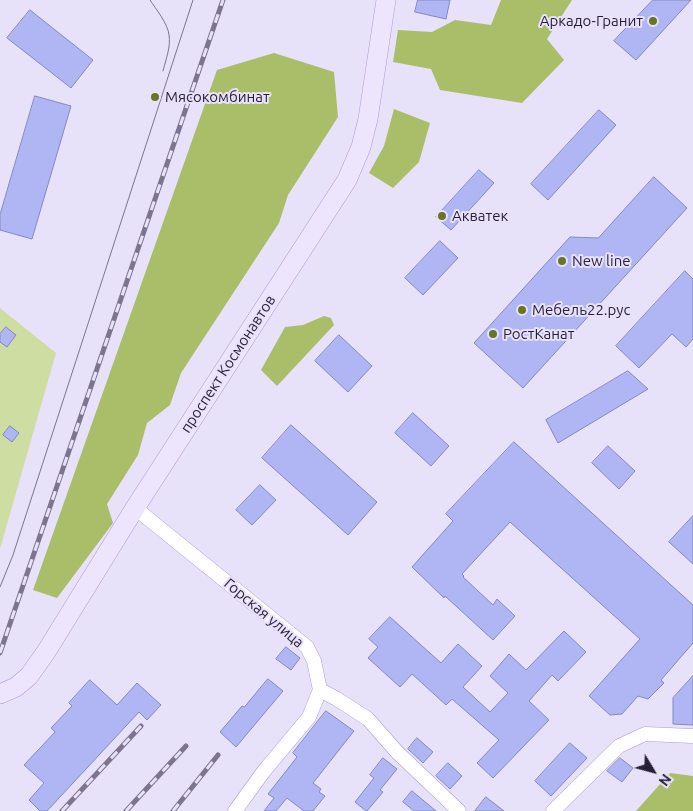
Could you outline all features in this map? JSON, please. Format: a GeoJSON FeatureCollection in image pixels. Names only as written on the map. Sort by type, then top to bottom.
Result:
{"type":"FeatureCollection","features":[{"type":"Feature","properties":{"kind":"main road","name":"проспект Космонавтов"},"geometry":{"type":"LineString","coordinates":[[0,694],[16,687],[29,676],[46,652],[136,508],[347,180],[361,147],[368,119],[386,0]]}},
{"type":"Feature","properties":{"kind":"street","name":"Горская улица"},"geometry":{"type":"LineString","coordinates":[[136,508],[307,647],[314,661],[320,690]]}},
{"type":"Feature","properties":{"kind":"street"},"geometry":{"type":"LineString","coordinates":[[235,811],[264,771],[309,717],[320,690],[368,719],[397,752],[459,811]]}},
{"type":"Feature","properties":{"kind":"street"},"geometry":{"type":"LineString","coordinates":[[553,811],[619,746],[645,734],[693,736]]}},
{"type":"Feature","properties":{"kind":"green space"},"geometry":{"type":"Polygon","coordinates":[[[501,0],[572,0],[547,39],[564,60],[522,103],[440,90],[431,69],[393,62],[398,30],[432,32],[455,20],[491,25],[501,0]]]}},
{"type":"Feature","properties":{"kind":"green space"},"geometry":{"type":"Polygon","coordinates":[[[274,53],[334,72],[338,117],[288,195],[279,223],[181,373],[170,405],[147,423],[138,455],[107,504],[113,523],[57,598],[33,590],[217,70],[274,53]]]}},
{"type":"Feature","properties":{"kind":"green space"},"geometry":{"type":"Polygon","coordinates":[[[394,109],[430,123],[419,162],[393,188],[369,173],[384,146],[394,109]]]}},
{"type":"Feature","properties":{"kind":"green space"},"geometry":{"type":"Polygon","coordinates":[[[0,308],[56,353],[0,549],[0,308]]]}},
{"type":"Feature","properties":{"kind":"green space"},"geometry":{"type":"Polygon","coordinates":[[[324,316],[331,318],[334,325],[277,386],[261,370],[285,327],[303,325],[324,316]]]}},
{"type":"Feature","properties":{"kind":"green space"},"geometry":{"type":"Polygon","coordinates":[[[670,773],[693,776],[693,811],[636,811],[670,773]]]}},
{"type":"Feature","properties":{"kind":"building"},"geometry":{"type":"Polygon","coordinates":[[[418,0],[450,0],[446,19],[415,12],[418,0]]]}},
{"type":"Feature","properties":{"kind":"building","name":"Аркадо-Гранит"},"geometry":{"type":"Polygon","coordinates":[[[653,0],[691,0],[636,60],[614,41],[653,0]]]}},
{"type":"Feature","properties":{"kind":"building"},"geometry":{"type":"Polygon","coordinates":[[[30,10],[93,60],[71,88],[7,38],[30,10]]]}},
{"type":"Feature","properties":{"kind":"building"},"geometry":{"type":"Polygon","coordinates":[[[35,96],[71,106],[32,239],[0,230],[0,215],[35,96]]]}},
{"type":"Feature","properties":{"kind":"building"},"geometry":{"type":"Polygon","coordinates":[[[599,110],[616,125],[548,200],[531,184],[599,110]]]}},
{"type":"Feature","properties":{"kind":"building"},"geometry":{"type":"Polygon","coordinates":[[[479,170],[494,183],[451,230],[436,217],[479,170]]]}},
{"type":"Feature","properties":{"kind":"building"},"geometry":{"type":"Polygon","coordinates":[[[654,177],[687,208],[523,388],[474,343],[570,237],[598,238],[654,177]]]}},
{"type":"Feature","properties":{"kind":"building"},"geometry":{"type":"Polygon","coordinates":[[[440,241],[458,258],[423,295],[405,278],[440,241]]]}},
{"type":"Feature","properties":{"kind":"building"},"geometry":{"type":"Polygon","coordinates":[[[685,271],[693,279],[693,339],[686,347],[672,334],[639,368],[616,346],[685,271]]]}},
{"type":"Feature","properties":{"kind":"building"},"geometry":{"type":"Polygon","coordinates":[[[6,327],[16,335],[7,347],[0,342],[0,334],[6,327]]]}},
{"type":"Feature","properties":{"kind":"building"},"geometry":{"type":"Polygon","coordinates":[[[339,335],[372,366],[348,392],[315,361],[339,335]]]}},
{"type":"Feature","properties":{"kind":"building"},"geometry":{"type":"Polygon","coordinates":[[[628,371],[648,389],[558,443],[546,420],[628,371]]]}},
{"type":"Feature","properties":{"kind":"building"},"geometry":{"type":"Polygon","coordinates":[[[413,413],[449,446],[431,466],[395,433],[413,413]]]}},
{"type":"Feature","properties":{"kind":"building"},"geometry":{"type":"Polygon","coordinates":[[[291,425],[377,502],[348,535],[262,458],[291,425]]]}},
{"type":"Feature","properties":{"kind":"building"},"geometry":{"type":"Polygon","coordinates":[[[10,426],[19,433],[12,442],[3,435],[10,426]]]}},
{"type":"Feature","properties":{"kind":"building"},"geometry":{"type":"Polygon","coordinates":[[[514,442],[693,605],[693,643],[661,680],[664,683],[648,699],[638,696],[622,714],[610,715],[589,696],[640,639],[510,522],[462,574],[493,605],[497,599],[515,616],[493,640],[445,596],[444,598],[412,567],[453,521],[446,514],[514,442]]]}},
{"type":"Feature","properties":{"kind":"building"},"geometry":{"type":"Polygon","coordinates":[[[608,446],[635,471],[619,489],[592,463],[608,446]]]}},
{"type":"Feature","properties":{"kind":"building"},"geometry":{"type":"Polygon","coordinates":[[[260,485],[276,500],[252,525],[236,510],[260,485]]]}},
{"type":"Feature","properties":{"kind":"building"},"geometry":{"type":"Polygon","coordinates":[[[693,516],[693,564],[669,542],[693,516]]]}},
{"type":"Feature","properties":{"kind":"building"},"geometry":{"type":"Polygon","coordinates":[[[390,617],[441,663],[458,644],[482,666],[463,687],[490,712],[508,693],[490,676],[509,654],[526,670],[564,631],[586,652],[558,681],[552,675],[529,701],[549,720],[493,778],[477,763],[499,740],[452,699],[446,705],[412,674],[400,687],[368,658],[378,647],[369,639],[390,617]]]}},
{"type":"Feature","properties":{"kind":"building"},"geometry":{"type":"Polygon","coordinates":[[[286,647],[300,658],[291,670],[276,659],[286,647]]]}},
{"type":"Feature","properties":{"kind":"building"},"geometry":{"type":"Polygon","coordinates":[[[693,676],[693,725],[673,724],[673,698],[693,676]]]}},
{"type":"Feature","properties":{"kind":"building"},"geometry":{"type":"Polygon","coordinates":[[[268,679],[283,691],[236,747],[220,732],[268,679]]]}},
{"type":"Feature","properties":{"kind":"building"},"geometry":{"type":"Polygon","coordinates":[[[90,680],[117,705],[137,683],[161,705],[147,720],[139,712],[47,811],[40,811],[29,800],[44,783],[24,765],[55,732],[51,728],[72,706],[69,703],[90,680]]]}},
{"type":"Feature","properties":{"kind":"building"},"geometry":{"type":"Polygon","coordinates":[[[326,711],[354,731],[313,783],[321,789],[319,792],[325,796],[313,811],[304,811],[287,798],[276,811],[264,811],[274,798],[268,794],[297,757],[293,753],[326,711]]]}},
{"type":"Feature","properties":{"kind":"building"},"geometry":{"type":"Polygon","coordinates":[[[417,738],[433,752],[423,763],[408,749],[417,738]]]}},
{"type":"Feature","properties":{"kind":"building"},"geometry":{"type":"Polygon","coordinates":[[[570,743],[587,758],[551,796],[535,781],[570,743]]]}},
{"type":"Feature","properties":{"kind":"building"},"geometry":{"type":"Polygon","coordinates":[[[383,758],[397,769],[380,790],[383,792],[366,811],[355,802],[374,778],[370,775],[383,758]]]}},
{"type":"Feature","properties":{"kind":"building"},"geometry":{"type":"Polygon","coordinates":[[[620,758],[633,768],[622,782],[607,771],[620,758]]]}},
{"type":"Feature","properties":{"kind":"building"},"geometry":{"type":"Polygon","coordinates":[[[448,763],[462,776],[450,789],[436,776],[448,763]]]}},
{"type":"Feature","properties":{"kind":"building"},"geometry":{"type":"Polygon","coordinates":[[[412,791],[436,811],[414,811],[403,802],[412,791]]]}},
{"type":"Feature","properties":{"kind":"building"},"geometry":{"type":"Polygon","coordinates":[[[486,797],[504,811],[475,811],[486,797]]]}},
{"type":"Feature","properties":{"kind":"tram line"},"geometry":{"type":"LineString","coordinates":[[150,0],[164,21],[169,35],[169,48],[163,71]]}},
{"type":"Feature","properties":{"kind":"tram line"},"geometry":{"type":"LineString","coordinates":[[0,587],[13,555],[193,0]]}},
{"type":"Feature","properties":{"kind":"railway"},"geometry":{"type":"LineString","coordinates":[[0,653],[223,0]]}},
{"type":"Feature","properties":{"kind":"railway"},"geometry":{"type":"LineString","coordinates":[[62,811],[141,726]]}},
{"type":"Feature","properties":{"kind":"railway"},"geometry":{"type":"LineString","coordinates":[[126,811],[186,746]]}},
{"type":"Feature","properties":{"kind":"railway"},"geometry":{"type":"LineString","coordinates":[[173,811],[218,755]]}},
{"type":"Feature","properties":{"kind":"place","name":"Аркадо-Гранит"},"geometry":{"type":"Point","coordinates":[653,21]}},
{"type":"Feature","properties":{"kind":"place","name":"Мясокомбинат"},"geometry":{"type":"Point","coordinates":[155,97]}},
{"type":"Feature","properties":{"kind":"place","name":"Акватек"},"geometry":{"type":"Point","coordinates":[442,216]}},
{"type":"Feature","properties":{"kind":"place","name":"New line"},"geometry":{"type":"Point","coordinates":[562,261]}},
{"type":"Feature","properties":{"kind":"place","name":"Мебель22.рус"},"geometry":{"type":"Point","coordinates":[522,310]}},
{"type":"Feature","properties":{"kind":"place","name":"РостКанат"},"geometry":{"type":"Point","coordinates":[493,334]}}]}
